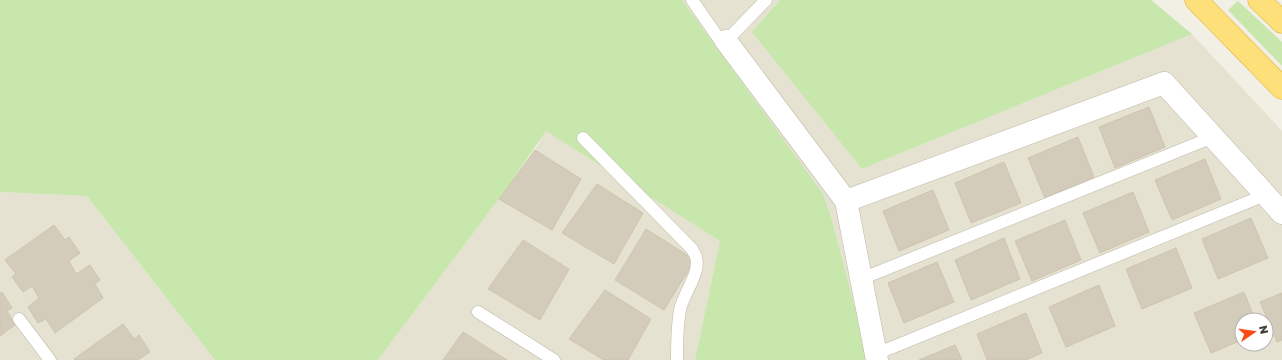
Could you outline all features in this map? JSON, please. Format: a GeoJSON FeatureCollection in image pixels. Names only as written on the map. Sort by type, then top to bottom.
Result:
{"type":"FeatureCollection","features":[{"type":"Feature","properties":{"kind":"highway"},"geometry":{"type":"LineString","coordinates":[[1196,0],[1282,88]]}},
{"type":"Feature","properties":{"kind":"highway"},"geometry":{"type":"LineString","coordinates":[[1259,0],[1282,22]]}},
{"type":"Feature","properties":{"kind":"street"},"geometry":{"type":"LineString","coordinates":[[725,43],[846,201],[877,357]]}},
{"type":"Feature","properties":{"kind":"street"},"geometry":{"type":"LineString","coordinates":[[846,201],[1164,83],[1282,213]]}},
{"type":"Feature","properties":{"kind":"lane"},"geometry":{"type":"LineString","coordinates":[[692,0],[725,43],[766,0]]}},
{"type":"Feature","properties":{"kind":"lane"},"geometry":{"type":"LineString","coordinates":[[861,279],[1213,137]]}},
{"type":"Feature","properties":{"kind":"lane"},"geometry":{"type":"LineString","coordinates":[[583,138],[692,249],[696,257],[697,264],[694,278],[687,290],[680,310],[677,360]]}},
{"type":"Feature","properties":{"kind":"lane"},"geometry":{"type":"LineString","coordinates":[[877,357],[1265,195]]}},
{"type":"Feature","properties":{"kind":"lane"},"geometry":{"type":"LineString","coordinates":[[478,312],[554,360]]}},
{"type":"Feature","properties":{"kind":"lane"},"geometry":{"type":"LineString","coordinates":[[19,319],[50,360]]}},
{"type":"Feature","properties":{"kind":"shaded area"},"geometry":{"type":"Polygon","coordinates":[[[682,0],[780,0],[753,32],[862,169],[1192,34],[1282,131],[1282,360],[869,360],[832,221],[682,0]]]}},
{"type":"Feature","properties":{"kind":"shaded area"},"geometry":{"type":"Polygon","coordinates":[[[546,130],[720,241],[695,360],[378,360],[535,150],[546,130]]]}},
{"type":"Feature","properties":{"kind":"shaded area"},"geometry":{"type":"Polygon","coordinates":[[[0,192],[87,196],[215,360],[0,360],[0,192]]]}},
{"type":"Feature","properties":{"kind":"green space"},"geometry":{"type":"Polygon","coordinates":[[[0,0],[682,0],[823,194],[832,221],[869,360],[695,360],[720,241],[546,131],[504,192],[378,360],[215,360],[87,196],[0,192],[0,0]]]}},
{"type":"Feature","properties":{"kind":"green space"},"geometry":{"type":"Polygon","coordinates":[[[780,0],[1151,0],[1192,34],[862,169],[752,32],[780,0]]]}},
{"type":"Feature","properties":{"kind":"green space"},"geometry":{"type":"Polygon","coordinates":[[[1238,1],[1282,42],[1282,66],[1228,10],[1238,1]]]}},
{"type":"Feature","properties":{"kind":"building"},"geometry":{"type":"Polygon","coordinates":[[[1149,107],[1165,147],[1115,168],[1099,127],[1149,107]]]}},
{"type":"Feature","properties":{"kind":"building"},"geometry":{"type":"Polygon","coordinates":[[[1078,137],[1094,177],[1045,198],[1028,158],[1078,137]]]}},
{"type":"Feature","properties":{"kind":"building"},"geometry":{"type":"Polygon","coordinates":[[[535,150],[581,179],[552,230],[499,199],[535,150]]]}},
{"type":"Feature","properties":{"kind":"building"},"geometry":{"type":"Polygon","coordinates":[[[1205,159],[1221,199],[1172,220],[1155,180],[1205,159]]]}},
{"type":"Feature","properties":{"kind":"building"},"geometry":{"type":"Polygon","coordinates":[[[1004,162],[1021,203],[971,223],[955,183],[1004,162]]]}},
{"type":"Feature","properties":{"kind":"building"},"geometry":{"type":"Polygon","coordinates":[[[597,184],[643,213],[614,264],[562,233],[597,184]]]}},
{"type":"Feature","properties":{"kind":"building"},"geometry":{"type":"Polygon","coordinates":[[[933,190],[949,230],[899,251],[883,211],[933,190]]]}},
{"type":"Feature","properties":{"kind":"building"},"geometry":{"type":"Polygon","coordinates":[[[1133,192],[1149,232],[1100,253],[1083,213],[1133,192]]]}},
{"type":"Feature","properties":{"kind":"building"},"geometry":{"type":"Polygon","coordinates":[[[1251,218],[1268,258],[1218,279],[1202,239],[1251,218]]]}},
{"type":"Feature","properties":{"kind":"building"},"geometry":{"type":"Polygon","coordinates":[[[1065,220],[1081,260],[1032,281],[1015,241],[1065,220]]]}},
{"type":"Feature","properties":{"kind":"building"},"geometry":{"type":"Polygon","coordinates":[[[54,225],[65,240],[69,237],[80,253],[69,261],[76,274],[90,265],[100,280],[95,284],[103,298],[55,333],[46,319],[38,323],[28,307],[39,298],[32,286],[23,292],[12,277],[16,274],[5,260],[54,225]]]}},
{"type":"Feature","properties":{"kind":"building"},"geometry":{"type":"Polygon","coordinates":[[[646,229],[695,260],[664,310],[615,280],[646,229]]]}},
{"type":"Feature","properties":{"kind":"building"},"geometry":{"type":"Polygon","coordinates":[[[1004,238],[1020,279],[971,300],[955,260],[1004,238]]]}},
{"type":"Feature","properties":{"kind":"building"},"geometry":{"type":"Polygon","coordinates":[[[523,240],[569,269],[540,320],[488,289],[523,240]]]}},
{"type":"Feature","properties":{"kind":"building"},"geometry":{"type":"Polygon","coordinates":[[[1176,248],[1192,288],[1142,309],[1126,269],[1176,248]]]}},
{"type":"Feature","properties":{"kind":"building"},"geometry":{"type":"Polygon","coordinates":[[[937,262],[954,302],[904,323],[888,283],[937,262]]]}},
{"type":"Feature","properties":{"kind":"building"},"geometry":{"type":"Polygon","coordinates":[[[1099,285],[1115,326],[1066,347],[1049,307],[1099,285]]]}},
{"type":"Feature","properties":{"kind":"building"},"geometry":{"type":"Polygon","coordinates":[[[605,290],[651,319],[628,360],[604,360],[569,339],[605,290]]]}},
{"type":"Feature","properties":{"kind":"building"},"geometry":{"type":"Polygon","coordinates":[[[2,292],[12,308],[7,311],[15,325],[0,336],[0,294],[2,292]]]}},
{"type":"Feature","properties":{"kind":"building"},"geometry":{"type":"Polygon","coordinates":[[[1244,292],[1252,312],[1234,312],[1234,343],[1211,353],[1194,313],[1244,292]]]}},
{"type":"Feature","properties":{"kind":"building"},"geometry":{"type":"Polygon","coordinates":[[[1282,293],[1282,340],[1277,342],[1274,335],[1274,312],[1264,312],[1260,302],[1282,293]]]}},
{"type":"Feature","properties":{"kind":"building"},"geometry":{"type":"Polygon","coordinates":[[[1026,313],[1042,353],[1026,360],[987,360],[977,334],[1026,313]]]}},
{"type":"Feature","properties":{"kind":"building"},"geometry":{"type":"Polygon","coordinates":[[[123,324],[134,339],[139,335],[150,352],[138,360],[74,359],[123,324]]]}},
{"type":"Feature","properties":{"kind":"building"},"geometry":{"type":"Polygon","coordinates":[[[463,332],[507,360],[443,360],[463,332]]]}},
{"type":"Feature","properties":{"kind":"building"},"geometry":{"type":"Polygon","coordinates":[[[955,345],[962,360],[919,360],[955,345]]]}}]}
